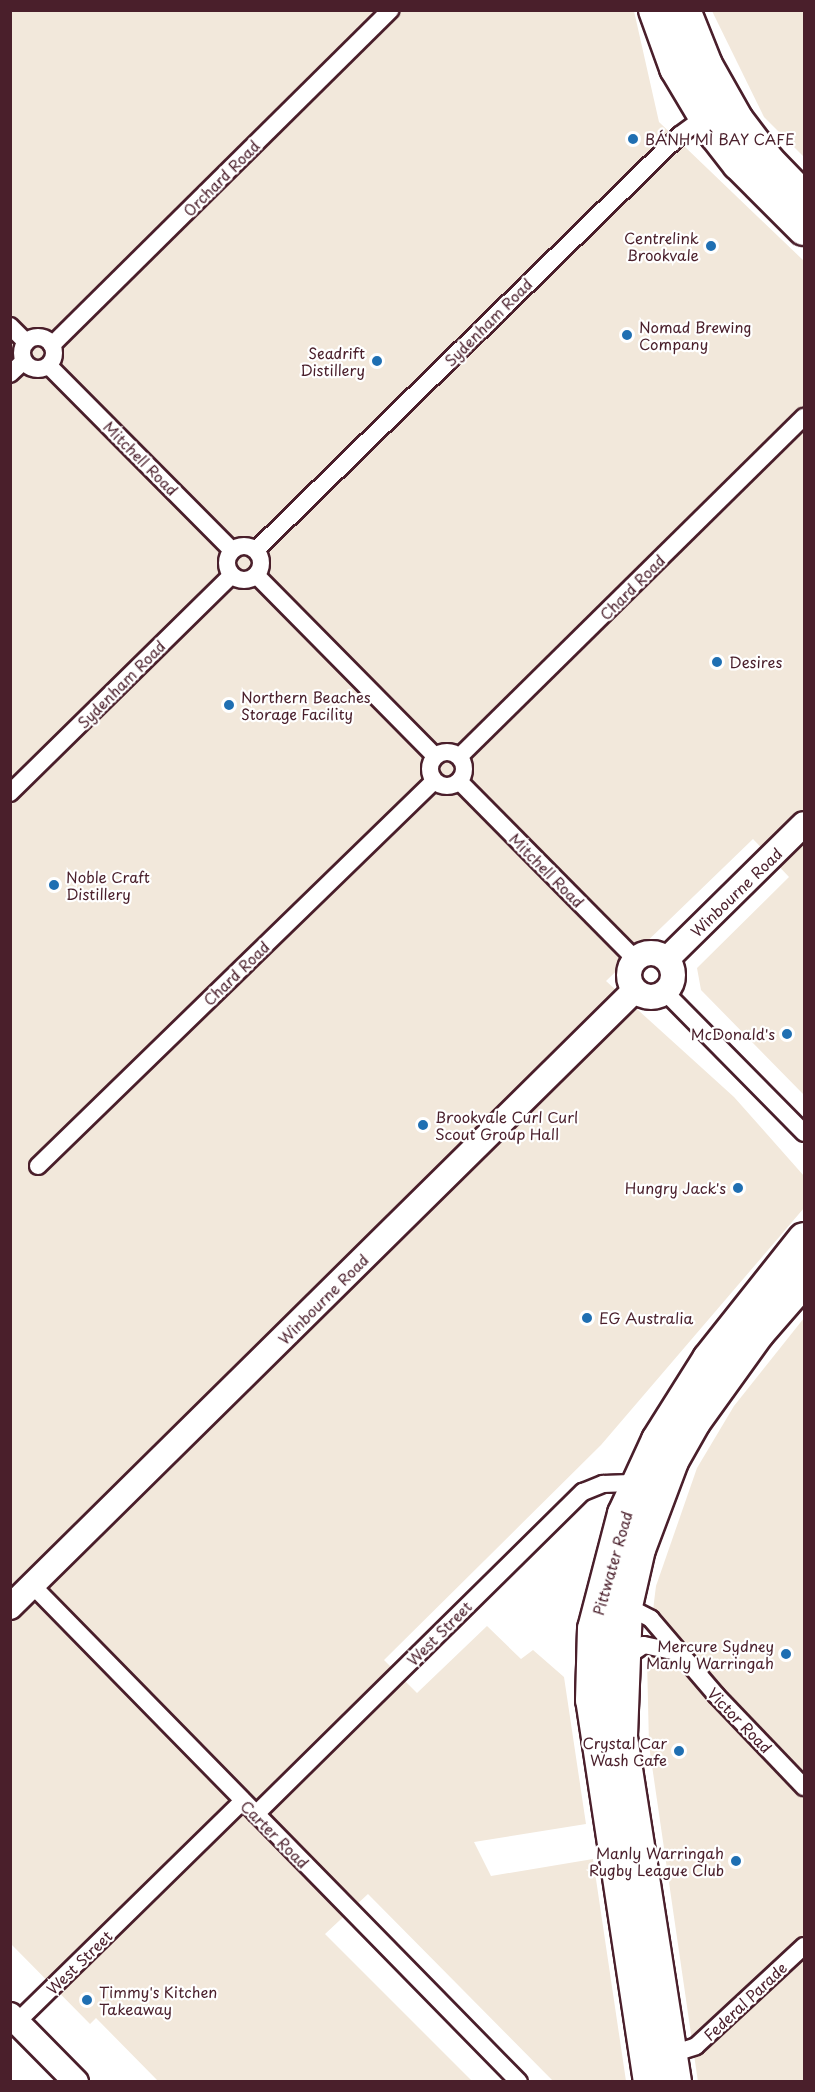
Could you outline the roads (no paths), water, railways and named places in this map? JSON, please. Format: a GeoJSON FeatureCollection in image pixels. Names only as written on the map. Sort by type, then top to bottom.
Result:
{"type":"FeatureCollection","features":[{"type":"Feature","properties":{"kind":"highway"},"geometry":{"type":"LineString","coordinates":[[655,10],[676,68],[804,198]]}},
{"type":"Feature","properties":{"kind":"highway"},"geometry":{"type":"LineString","coordinates":[[684,10],[716,110],[739,165],[804,228]]}},
{"type":"Feature","properties":{"kind":"highway","name":"Pittwater Road"},"geometry":{"type":"LineString","coordinates":[[661,2068],[592,1700],[594,1629],[614,1544],[637,1484],[683,1395],[804,1239]]}},
{"type":"Feature","properties":{"kind":"highway","name":"Pittwater Road"},"geometry":{"type":"LineString","coordinates":[[661,2068],[643,1893],[621,1736],[626,1606],[639,1549],[672,1461],[694,1422],[758,1333],[804,1280]]}},
{"type":"Feature","properties":{"kind":"highway"},"geometry":{"type":"LineString","coordinates":[[594,1629],[626,1606]]}},
{"type":"Feature","properties":{"kind":"main road","name":"Winbourne Road"},"geometry":{"type":"LineString","coordinates":[[667,959],[804,824]]}},
{"type":"Feature","properties":{"kind":"main road"},"geometry":{"type":"LineString","coordinates":[[647,953],[667,959],[673,980],[665,992],[649,998],[634,991],[628,978],[635,959],[647,953]]}},
{"type":"Feature","properties":{"kind":"main road","name":"Winbourne Road"},"geometry":{"type":"LineString","coordinates":[[10,1607],[634,991]]}},
{"type":"Feature","properties":{"kind":"main road"},"geometry":{"type":"LineString","coordinates":[[14,2019],[76,2082]]}},
{"type":"Feature","properties":{"kind":"street","name":"Orchard Road"},"geometry":{"type":"LineString","coordinates":[[52,345],[390,10]]}},
{"type":"Feature","properties":{"kind":"street","name":"Sydenham Road"},"geometry":{"type":"LineString","coordinates":[[256,550],[680,135],[716,110]]}},
{"type":"Feature","properties":{"kind":"street"},"geometry":{"type":"LineString","coordinates":[[10,326],[26,342]]}},
{"type":"Feature","properties":{"kind":"street"},"geometry":{"type":"LineString","coordinates":[[39,337],[52,345],[54,356],[49,366],[35,370],[23,362],[21,351],[26,342],[39,337]]}},
{"type":"Feature","properties":{"kind":"street"},"geometry":{"type":"LineString","coordinates":[[10,374],[23,362]]}},
{"type":"Feature","properties":{"kind":"street","name":"Mitchell Road"},"geometry":{"type":"LineString","coordinates":[[49,366],[232,550]]}},
{"type":"Feature","properties":{"kind":"street","name":"Chard Road"},"geometry":{"type":"LineString","coordinates":[[460,756],[804,417]]}},
{"type":"Feature","properties":{"kind":"street"},"geometry":{"type":"LineString","coordinates":[[244,545],[256,550],[261,562],[256,575],[242,580],[232,575],[227,563],[232,550],[244,545]]}},
{"type":"Feature","properties":{"kind":"street","name":"Sydenham Road"},"geometry":{"type":"LineString","coordinates":[[10,793],[232,575]]}},
{"type":"Feature","properties":{"kind":"street"},"geometry":{"type":"LineString","coordinates":[[256,575],[435,756]]}},
{"type":"Feature","properties":{"kind":"street"},"geometry":{"type":"LineString","coordinates":[[448,751],[460,756],[465,768],[459,781],[446,786],[434,781],[430,769],[435,756],[448,751]]}},
{"type":"Feature","properties":{"kind":"street","name":"Chard Road"},"geometry":{"type":"LineString","coordinates":[[38,1166],[434,781]]}},
{"type":"Feature","properties":{"kind":"street","name":"Mitchell Road"},"geometry":{"type":"LineString","coordinates":[[459,781],[635,959]]}},
{"type":"Feature","properties":{"kind":"street"},"geometry":{"type":"LineString","coordinates":[[665,992],[804,1133]]}},
{"type":"Feature","properties":{"kind":"street","name":"West Street"},"geometry":{"type":"LineString","coordinates":[[256,1814],[583,1492],[603,1484],[637,1484]]}},
{"type":"Feature","properties":{"kind":"street","name":"Carter Road"},"geometry":{"type":"LineString","coordinates":[[33,1586],[519,2082]]}},
{"type":"Feature","properties":{"kind":"street","name":"Victor Road"},"geometry":{"type":"LineString","coordinates":[[626,1606],[651,1619],[677,1652],[804,1787]]}},
{"type":"Feature","properties":{"kind":"street"},"geometry":{"type":"LineString","coordinates":[[624,1659],[644,1645],[677,1652]]}},
{"type":"Feature","properties":{"kind":"street","name":"West Street"},"geometry":{"type":"LineString","coordinates":[[14,2019],[243,1801]]}},
{"type":"Feature","properties":{"kind":"street","name":"Federal Parade"},"geometry":{"type":"LineString","coordinates":[[661,2068],[696,2046],[804,1946]]}},
{"type":"Feature","properties":{"kind":"place","name":"BÁNH MÌ BAY CAFE"},"geometry":{"type":"Point","coordinates":[633,139]}},
{"type":"Feature","properties":{"kind":"place","name":"Centrelink Brookvale"},"geometry":{"type":"Point","coordinates":[711,246]}},
{"type":"Feature","properties":{"kind":"place","name":"Nomad Brewing Company"},"geometry":{"type":"Point","coordinates":[627,335]}},
{"type":"Feature","properties":{"kind":"place","name":"Seadrift Distillery"},"geometry":{"type":"Point","coordinates":[377,361]}},
{"type":"Feature","properties":{"kind":"place","name":"Desires"},"geometry":{"type":"Point","coordinates":[717,662]}},
{"type":"Feature","properties":{"kind":"place","name":"Northern Beaches Storage Facility"},"geometry":{"type":"Point","coordinates":[229,705]}},
{"type":"Feature","properties":{"kind":"place","name":"Noble Craft Distillery"},"geometry":{"type":"Point","coordinates":[54,885]}},
{"type":"Feature","properties":{"kind":"place","name":"McDonald's"},"geometry":{"type":"Point","coordinates":[787,1034]}},
{"type":"Feature","properties":{"kind":"place","name":"Brookvale Curl Curl Scout Group Hall"},"geometry":{"type":"Point","coordinates":[423,1125]}},
{"type":"Feature","properties":{"kind":"place","name":"Hungry Jack's"},"geometry":{"type":"Point","coordinates":[738,1188]}},
{"type":"Feature","properties":{"kind":"place","name":"EG Australia"},"geometry":{"type":"Point","coordinates":[587,1318]}},
{"type":"Feature","properties":{"kind":"place","name":"Mercure Sydney Manly Warringah"},"geometry":{"type":"Point","coordinates":[786,1654]}},
{"type":"Feature","properties":{"kind":"place","name":"Crystal Car Wash Cafe"},"geometry":{"type":"Point","coordinates":[679,1751]}},
{"type":"Feature","properties":{"kind":"place","name":"Manly Warringah Rugby League Club"},"geometry":{"type":"Point","coordinates":[736,1861]}},
{"type":"Feature","properties":{"kind":"place","name":"Timmy's Kitchen Takeaway"},"geometry":{"type":"Point","coordinates":[87,2000]}}]}
